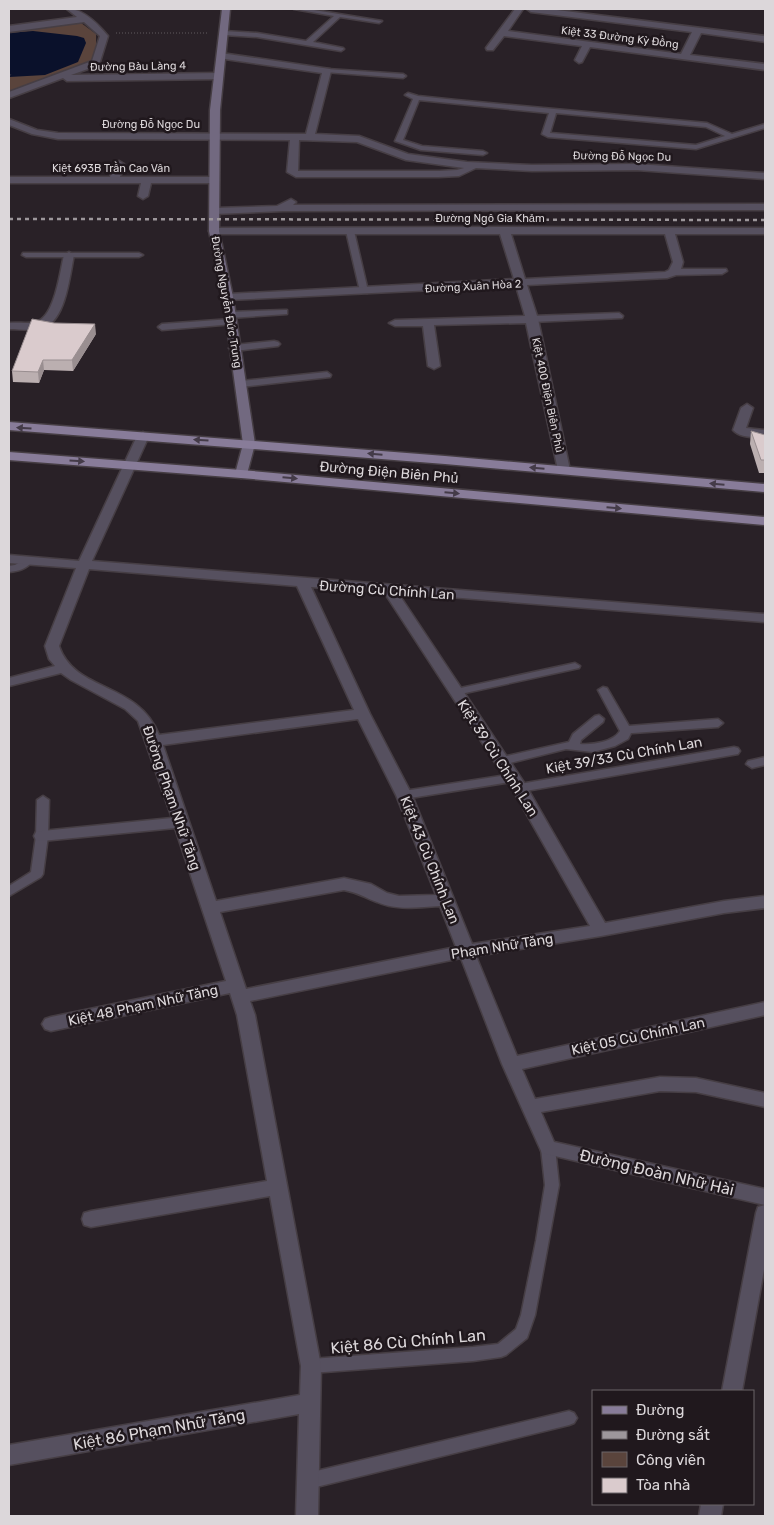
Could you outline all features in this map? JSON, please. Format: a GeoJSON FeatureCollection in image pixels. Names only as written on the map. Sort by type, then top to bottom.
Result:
{"type":"FeatureCollection","features":[{"type":"Feature","properties":{"kind":"main road","name":"Đường Điện Biên Phủ"},"geometry":{"type":"LineString","coordinates":[[9,426],[249,444],[765,488]]}},
{"type":"Feature","properties":{"kind":"main road","name":"Đường Điện Biên Phủ"},"geometry":{"type":"LineString","coordinates":[[9,456],[241,474],[765,521]]}},
{"type":"Feature","properties":{"kind":"street"},"geometry":{"type":"LineString","coordinates":[[71,9],[94,25],[104,36],[96,63],[96,78]]}},
{"type":"Feature","properties":{"kind":"street","name":"Đường Nguyễn Đức Trung"},"geometry":{"type":"LineString","coordinates":[[226,9],[218,76],[214,231],[228,297],[249,444],[241,474]]}},
{"type":"Feature","properties":{"kind":"street"},"geometry":{"type":"LineString","coordinates":[[490,48],[518,9]]}},
{"type":"Feature","properties":{"kind":"street"},"geometry":{"type":"LineString","coordinates":[[531,9],[765,39]]}},
{"type":"Feature","properties":{"kind":"street"},"geometry":{"type":"LineString","coordinates":[[9,29],[84,19]]}},
{"type":"Feature","properties":{"kind":"street"},"geometry":{"type":"LineString","coordinates":[[684,57],[698,30]]}},
{"type":"Feature","properties":{"kind":"street","name":"Kiệt 33 Đường Kỳ Đồng"},"geometry":{"type":"LineString","coordinates":[[502,33],[765,67]]}},
{"type":"Feature","properties":{"kind":"street"},"geometry":{"type":"LineString","coordinates":[[579,60],[587,45]]}},
{"type":"Feature","properties":{"kind":"street"},"geometry":{"type":"LineString","coordinates":[[221,56],[327,71],[310,136]]}},
{"type":"Feature","properties":{"kind":"street"},"geometry":{"type":"LineString","coordinates":[[9,95],[96,63]]}},
{"type":"Feature","properties":{"kind":"street","name":"Đường Bàu Làng 4"},"geometry":{"type":"LineString","coordinates":[[59,78],[218,76]]}},
{"type":"Feature","properties":{"kind":"street","name":"Đường Đỗ Ngọc Du"},"geometry":{"type":"LineString","coordinates":[[9,122],[35,132],[58,136],[310,136],[359,139],[406,157],[478,165],[532,168],[637,167],[765,176]]}},
{"type":"Feature","properties":{"kind":"street","name":"Đường Đỗ Ngọc Du"},"geometry":{"type":"LineString","coordinates":[[295,136],[292,172],[296,174],[439,174],[459,173],[478,165]]}},
{"type":"Feature","properties":{"kind":"street"},"geometry":{"type":"LineString","coordinates":[[114,180],[119,164]]}},
{"type":"Feature","properties":{"kind":"street"},"geometry":{"type":"LineString","coordinates":[[144,196],[147,166]]}},
{"type":"Feature","properties":{"kind":"street","name":"Kiệt 693B Trần Cao Vân"},"geometry":{"type":"LineString","coordinates":[[9,180],[214,180]]}},
{"type":"Feature","properties":{"kind":"street"},"geometry":{"type":"LineString","coordinates":[[283,208],[291,202],[299,201],[625,199]]}},
{"type":"Feature","properties":{"kind":"street"},"geometry":{"type":"LineString","coordinates":[[215,211],[283,208],[765,207]]}},
{"type":"Feature","properties":{"kind":"street","name":"Kiệt 400 Điện Biên Phủ"},"geometry":{"type":"LineString","coordinates":[[504,230],[532,319],[564,470]]}},
{"type":"Feature","properties":{"kind":"street","name":"Đường Ngô Gia Khảm"},"geometry":{"type":"LineString","coordinates":[[214,231],[765,231]]}},
{"type":"Feature","properties":{"kind":"street"},"geometry":{"type":"LineString","coordinates":[[669,231],[678,262],[674,272]]}},
{"type":"Feature","properties":{"kind":"street"},"geometry":{"type":"LineString","coordinates":[[43,323],[51,316],[57,305],[68,255]]}},
{"type":"Feature","properties":{"kind":"street","name":"Đường Xuân Hòa 2"},"geometry":{"type":"LineString","coordinates":[[228,297],[667,275],[674,272],[722,272]]}},
{"type":"Feature","properties":{"kind":"street","name":"Kiệt 400 Điện Biên Phủ"},"geometry":{"type":"LineString","coordinates":[[395,323],[532,319]]}},
{"type":"Feature","properties":{"kind":"street"},"geometry":{"type":"LineString","coordinates":[[428,322],[434,366]]}},
{"type":"Feature","properties":{"kind":"street"},"geometry":{"type":"LineString","coordinates":[[9,326],[43,323],[54,328]]}},
{"type":"Feature","properties":{"kind":"street"},"geometry":{"type":"LineString","coordinates":[[235,348],[274,344]]}},
{"type":"Feature","properties":{"kind":"street"},"geometry":{"type":"LineString","coordinates":[[748,408],[740,430],[765,434]]}},
{"type":"Feature","properties":{"kind":"street"},"geometry":{"type":"LineString","coordinates":[[63,668],[56,661],[52,646],[84,565],[143,436]]}},
{"type":"Feature","properties":{"kind":"street","name":"Đường Cù Chính Lan"},"geometry":{"type":"LineString","coordinates":[[9,560],[765,618]]}},
{"type":"Feature","properties":{"kind":"street","name":"Kiệt 43 Cù Chính Lan"},"geometry":{"type":"LineString","coordinates":[[302,583],[362,714],[404,795],[511,1064],[548,1148]]}},
{"type":"Feature","properties":{"kind":"street","name":"Kiệt 39 Cù Chính Lan"},"geometry":{"type":"LineString","coordinates":[[389,590],[516,783],[601,930]]}},
{"type":"Feature","properties":{"kind":"street"},"geometry":{"type":"LineString","coordinates":[[9,682],[63,668]]}},
{"type":"Feature","properties":{"kind":"street","name":"Đường Phạm Nhữ Tăng"},"geometry":{"type":"LineString","coordinates":[[63,668],[126,703],[141,714],[153,741],[246,1015],[311,1366],[308,1480],[305,1516]]}},
{"type":"Feature","properties":{"kind":"street"},"geometry":{"type":"LineString","coordinates":[[153,741],[362,714]]}},
{"type":"Feature","properties":{"kind":"street"},"geometry":{"type":"LineString","coordinates":[[42,836],[181,822]]}},
{"type":"Feature","properties":{"kind":"street"},"geometry":{"type":"LineString","coordinates":[[210,908],[344,884],[365,888],[382,898],[399,902],[446,900]]}},
{"type":"Feature","properties":{"kind":"street","name":"Phạm Nhữ Tăng"},"geometry":{"type":"LineString","coordinates":[[237,991],[466,951],[601,930],[724,907],[765,902]]}},
{"type":"Feature","properties":{"kind":"street","name":"Kiệt 48 Phạm Nhữ Tăng"},"geometry":{"type":"LineString","coordinates":[[51,1024],[237,991]]}},
{"type":"Feature","properties":{"kind":"street","name":"Kiệt 05 Cù Chính Lan"},"geometry":{"type":"LineString","coordinates":[[511,1064],[765,1008]]}},
{"type":"Feature","properties":{"kind":"street"},"geometry":{"type":"LineString","coordinates":[[531,1107],[660,1084],[696,1085],[765,1100]]}},
{"type":"Feature","properties":{"kind":"street","name":"Đường Đoàn Nhữ Hài"},"geometry":{"type":"LineString","coordinates":[[548,1148],[765,1197]]}},
{"type":"Feature","properties":{"kind":"street"},"geometry":{"type":"LineString","coordinates":[[91,1219],[278,1187]]}},
{"type":"Feature","properties":{"kind":"street"},"geometry":{"type":"LineString","coordinates":[[732,1390],[765,1212]]}},
{"type":"Feature","properties":{"kind":"street","name":"Kiệt 86 Phạm Nhữ Tăng"},"geometry":{"type":"LineString","coordinates":[[9,1455],[310,1403]]}},
{"type":"Feature","properties":{"kind":"lane"},"geometry":{"type":"LineString","coordinates":[[297,9],[379,21]]}},
{"type":"Feature","properties":{"kind":"lane"},"geometry":{"type":"LineString","coordinates":[[308,43],[338,16]]}},
{"type":"Feature","properties":{"kind":"lane"},"geometry":{"type":"LineString","coordinates":[[317,44],[347,17]]}},
{"type":"Feature","properties":{"kind":"lane"},"geometry":{"type":"LineString","coordinates":[[224,33],[257,35],[341,49]]}},
{"type":"Feature","properties":{"kind":"lane"},"geometry":{"type":"LineString","coordinates":[[327,71],[403,76]]}},
{"type":"Feature","properties":{"kind":"lane"},"geometry":{"type":"LineString","coordinates":[[408,94],[417,98],[707,125],[731,136]]}},
{"type":"Feature","properties":{"kind":"lane"},"geometry":{"type":"LineString","coordinates":[[417,98],[399,141],[421,148],[483,153]]}},
{"type":"Feature","properties":{"kind":"lane"},"geometry":{"type":"LineString","coordinates":[[553,111],[546,134],[552,136],[688,147],[696,147],[765,126]]}},
{"type":"Feature","properties":{"kind":"lane"},"geometry":{"type":"LineString","coordinates":[[350,231],[364,291]]}},
{"type":"Feature","properties":{"kind":"lane"},"geometry":{"type":"LineString","coordinates":[[26,255],[139,255]]}},
{"type":"Feature","properties":{"kind":"lane"},"geometry":{"type":"LineString","coordinates":[[162,327],[284,312]]}},
{"type":"Feature","properties":{"kind":"lane"},"geometry":{"type":"LineString","coordinates":[[532,319],[619,316]]}},
{"type":"Feature","properties":{"kind":"lane"},"geometry":{"type":"LineString","coordinates":[[241,384],[327,375]]}},
{"type":"Feature","properties":{"kind":"lane"},"geometry":{"type":"LineString","coordinates":[[9,569],[18,568],[28,561]]}},
{"type":"Feature","properties":{"kind":"lane"},"geometry":{"type":"LineString","coordinates":[[456,692],[575,666]]}},
{"type":"Feature","properties":{"kind":"lane"},"geometry":{"type":"LineString","coordinates":[[603,690],[626,731]]}},
{"type":"Feature","properties":{"kind":"lane"},"geometry":{"type":"LineString","coordinates":[[575,746],[574,740],[600,719]]}},
{"type":"Feature","properties":{"kind":"lane"},"geometry":{"type":"LineString","coordinates":[[626,731],[654,727],[718,723]]}},
{"type":"Feature","properties":{"kind":"lane"},"geometry":{"type":"LineString","coordinates":[[502,761],[566,745],[593,748],[611,743],[624,736],[626,731]]}},
{"type":"Feature","properties":{"kind":"lane","name":"Kiệt 39/33 Cù Chính Lan"},"geometry":{"type":"LineString","coordinates":[[404,795],[516,783],[734,750]]}},
{"type":"Feature","properties":{"kind":"lane"},"geometry":{"type":"LineString","coordinates":[[752,764],[765,761]]}},
{"type":"Feature","properties":{"kind":"lane"},"geometry":{"type":"LineString","coordinates":[[9,892],[37,874],[42,836],[43,800]]}},
{"type":"Feature","properties":{"kind":"lane","name":"Kiệt 86 Cù Chính Lan"},"geometry":{"type":"LineString","coordinates":[[311,1366],[473,1354],[501,1350],[522,1333],[528,1315],[543,1241],[552,1184],[548,1148]]}},
{"type":"Feature","properties":{"kind":"lane"},"geometry":{"type":"LineString","coordinates":[[308,1480],[569,1418]]}},
{"type":"Feature","properties":{"kind":"path"},"geometry":{"type":"LineString","coordinates":[[101,33],[224,33]]}},
{"type":"Feature","properties":{"kind":"path"},"geometry":{"type":"LineString","coordinates":[[9,72],[11,77]]}},
{"type":"Feature","properties":{"kind":"green space"},"geometry":{"type":"Polygon","coordinates":[[[77,20],[96,34],[96,58],[87,65],[65,75],[9,94],[9,30],[77,20]]]}},
{"type":"Feature","properties":{"kind":"water"},"geometry":{"type":"Polygon","coordinates":[[[33,31],[84,38],[86,43],[78,62],[45,75],[9,77],[9,33],[33,31]]]}},
{"type":"Feature","properties":{"kind":"building"},"geometry":{"type":"Polygon","coordinates":[[[32,319],[54,323],[95,324],[72,360],[43,360],[38,372],[12,371],[32,319]]]}},
{"type":"Feature","properties":{"kind":"building"},"geometry":{"type":"Polygon","coordinates":[[[751,431],[765,435],[765,460],[761,460],[751,431]]]}},
{"type":"Feature","properties":{"kind":"railway"},"geometry":{"type":"LineString","coordinates":[[9,219],[765,220]]}}]}
